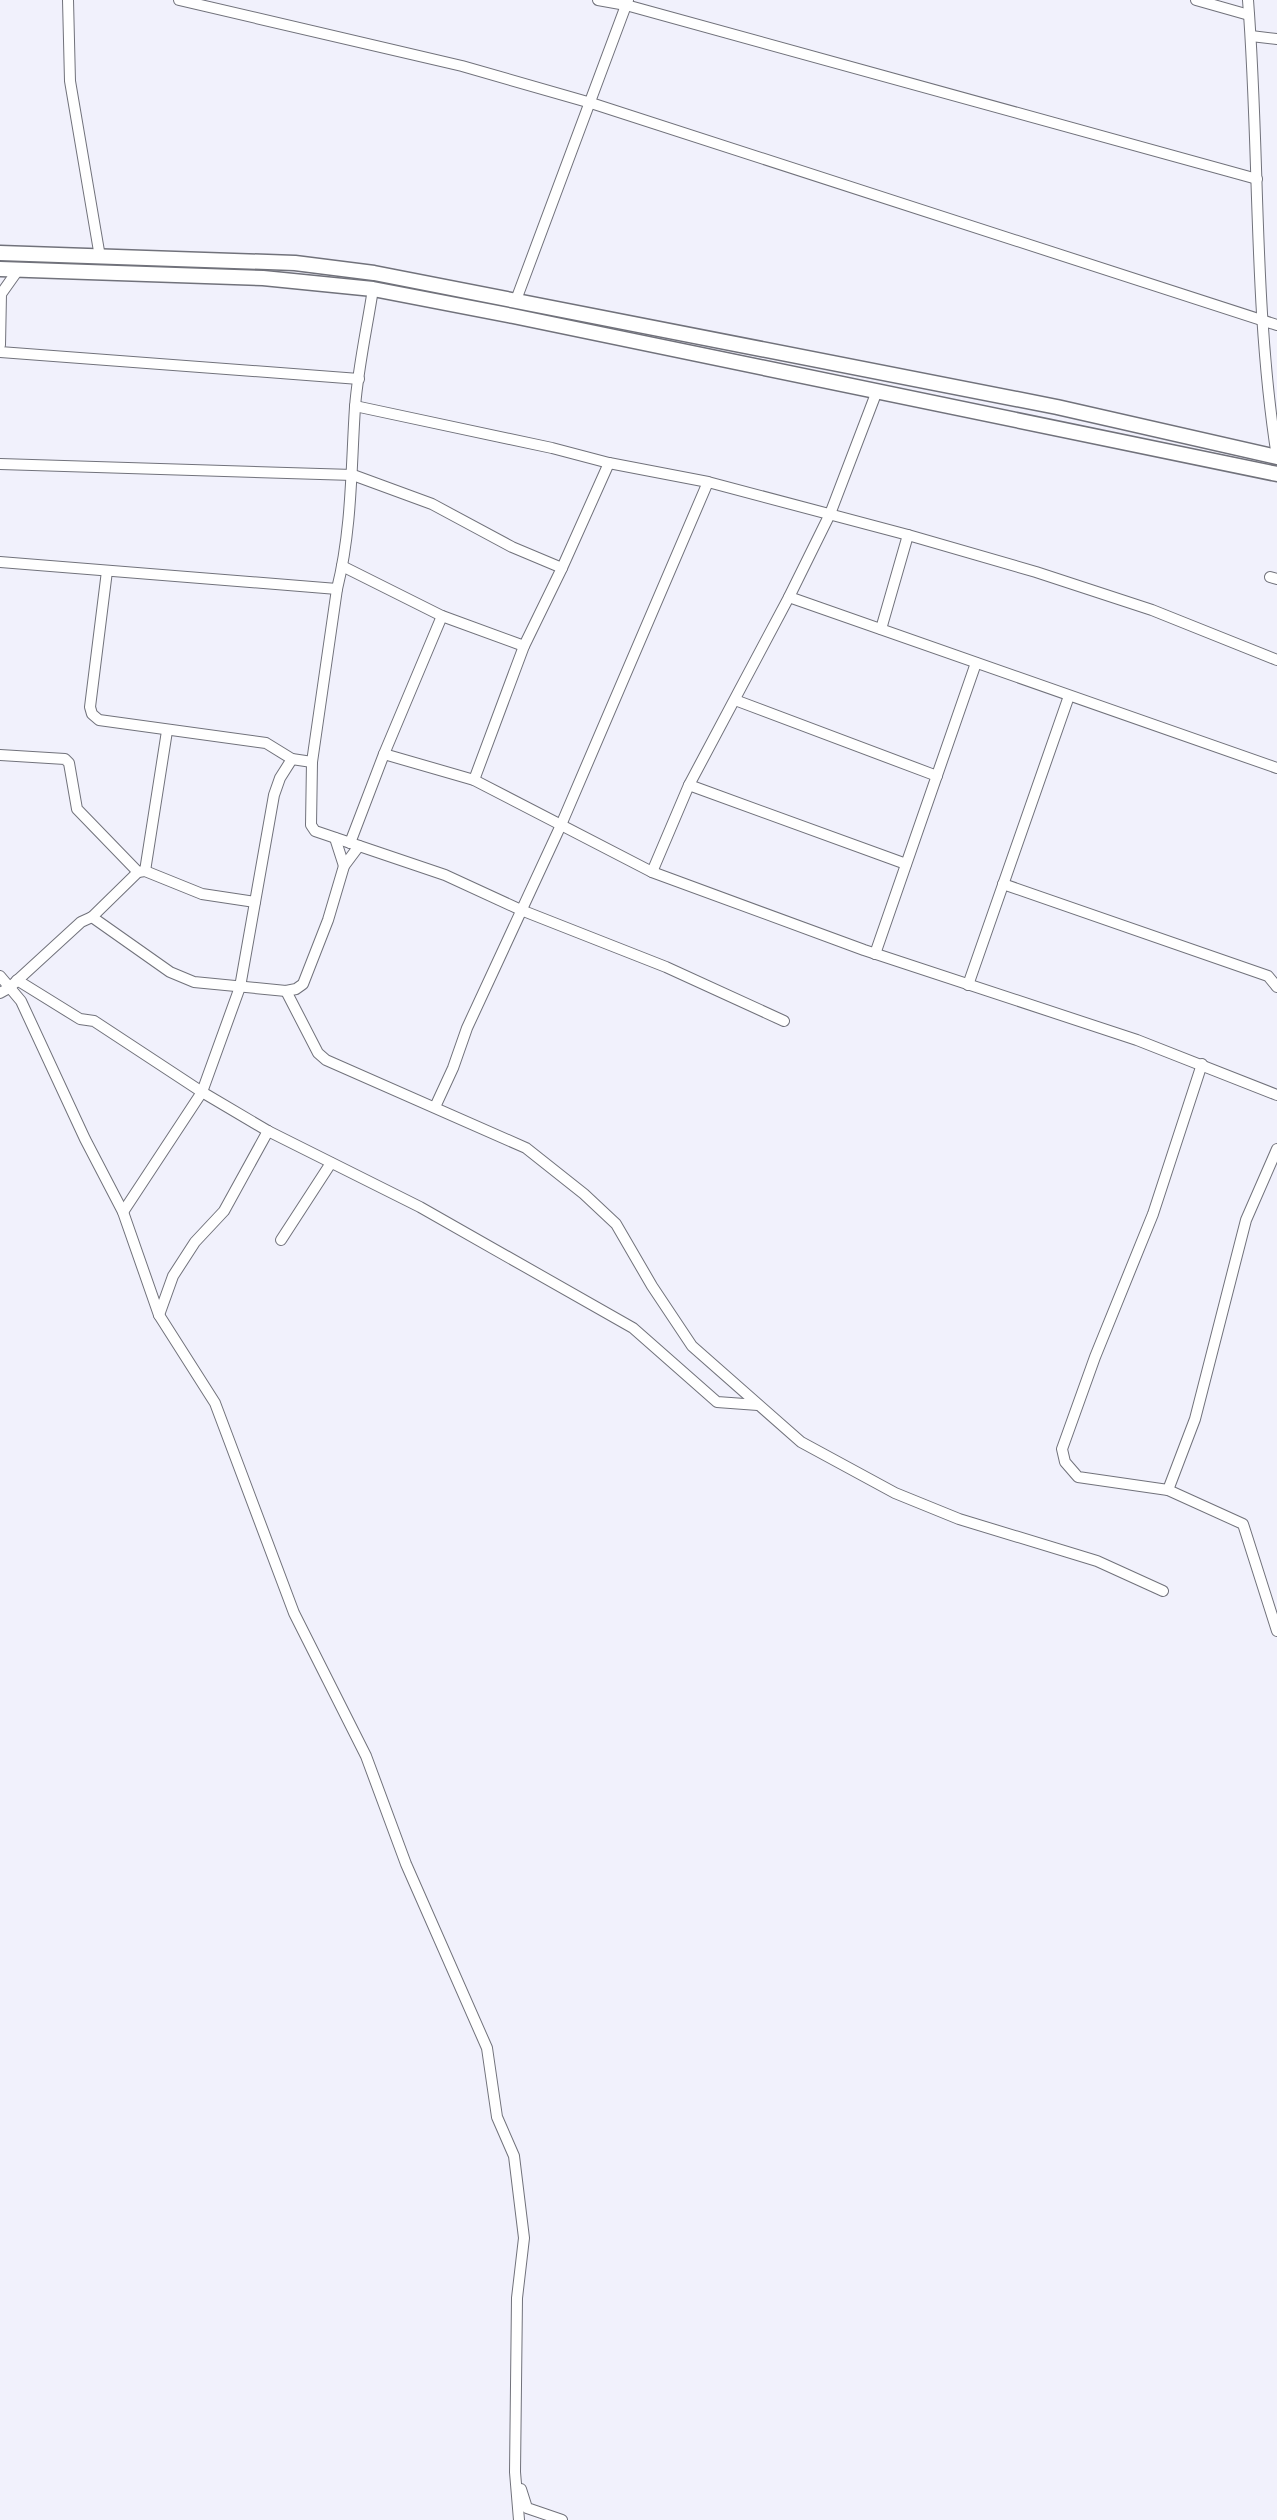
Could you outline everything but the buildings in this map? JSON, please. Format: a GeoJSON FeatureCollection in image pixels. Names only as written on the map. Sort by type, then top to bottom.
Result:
{"type":"FeatureCollection","features":[{"type":"Feature","properties":{"kind":"main road"},"geometry":{"type":"LineString","coordinates":[[0,253],[295,263],[374,273],[1058,407],[1277,457]]}},
{"type":"Feature","properties":{"kind":"main road"},"geometry":{"type":"LineString","coordinates":[[0,270],[263,278],[373,289],[1275,474]]}},
{"type":"Feature","properties":{"kind":"main road"},"geometry":{"type":"LineString","coordinates":[[491,312],[492,296]]}},
{"type":"Feature","properties":{"kind":"street"},"geometry":{"type":"LineString","coordinates":[[68,0],[71,81],[100,257]]}},
{"type":"Feature","properties":{"kind":"street"},"geometry":{"type":"LineString","coordinates":[[179,0],[461,66],[591,103],[1277,325]]}},
{"type":"Feature","properties":{"kind":"street"},"geometry":{"type":"LineString","coordinates":[[598,0],[627,3],[1257,179]]}},
{"type":"Feature","properties":{"kind":"street"},"geometry":{"type":"LineString","coordinates":[[1196,0],[1249,15]]}},
{"type":"Feature","properties":{"kind":"street"},"geometry":{"type":"LineString","coordinates":[[1248,0],[1262,321],[1268,396],[1277,457],[1275,474]]}},
{"type":"Feature","properties":{"kind":"street"},"geometry":{"type":"LineString","coordinates":[[516,300],[627,3]]}},
{"type":"Feature","properties":{"kind":"street"},"geometry":{"type":"LineString","coordinates":[[1251,36],[1277,39]]}},
{"type":"Feature","properties":{"kind":"street"},"geometry":{"type":"LineString","coordinates":[[0,345],[0,294],[18,270]]}},
{"type":"Feature","properties":{"kind":"street"},"geometry":{"type":"LineString","coordinates":[[373,289],[355,406],[353,475],[342,566],[312,762],[311,825],[315,831],[445,875],[521,910],[666,967],[784,1021]]}},
{"type":"Feature","properties":{"kind":"street"},"geometry":{"type":"LineString","coordinates":[[0,352],[359,379]]}},
{"type":"Feature","properties":{"kind":"street"},"geometry":{"type":"LineString","coordinates":[[652,872],[689,785],[830,514],[877,391]]}},
{"type":"Feature","properties":{"kind":"street"},"geometry":{"type":"LineString","coordinates":[[355,406],[552,448],[609,463],[708,482],[908,535],[1036,572],[1152,610],[1277,660]]}},
{"type":"Feature","properties":{"kind":"street"},"geometry":{"type":"LineString","coordinates":[[474,780],[524,646],[609,463]]}},
{"type":"Feature","properties":{"kind":"street"},"geometry":{"type":"LineString","coordinates":[[0,464],[353,475],[432,505],[512,547],[562,568]]}},
{"type":"Feature","properties":{"kind":"street"},"geometry":{"type":"LineString","coordinates":[[435,1107],[467,1028],[561,825],[708,482]]}},
{"type":"Feature","properties":{"kind":"street"},"geometry":{"type":"LineString","coordinates":[[881,629],[908,535]]}},
{"type":"Feature","properties":{"kind":"street"},"geometry":{"type":"LineString","coordinates":[[0,562],[337,589]]}},
{"type":"Feature","properties":{"kind":"street"},"geometry":{"type":"LineString","coordinates":[[342,566],[442,616],[524,646]]}},
{"type":"Feature","properties":{"kind":"street"},"geometry":{"type":"LineString","coordinates":[[107,571],[90,707],[92,714],[99,720],[266,743],[292,760],[312,762]]}},
{"type":"Feature","properties":{"kind":"street"},"geometry":{"type":"LineString","coordinates":[[789,597],[1277,768]]}},
{"type":"Feature","properties":{"kind":"street"},"geometry":{"type":"LineString","coordinates":[[92,917],[170,972],[194,982],[286,991],[303,984],[328,920],[344,866],[355,845],[384,754],[442,616]]}},
{"type":"Feature","properties":{"kind":"street"},"geometry":{"type":"LineString","coordinates":[[875,954],[976,663]]}},
{"type":"Feature","properties":{"kind":"street"},"geometry":{"type":"LineString","coordinates":[[968,985],[1069,696]]}},
{"type":"Feature","properties":{"kind":"street"},"geometry":{"type":"LineString","coordinates":[[735,700],[937,776]]}},
{"type":"Feature","properties":{"kind":"street"},"geometry":{"type":"LineString","coordinates":[[5,991],[141,872],[167,731]]}},
{"type":"Feature","properties":{"kind":"street"},"geometry":{"type":"LineString","coordinates":[[384,754],[474,780],[652,872],[875,954],[1202,1064],[1277,1095]]}},
{"type":"Feature","properties":{"kind":"street"},"geometry":{"type":"LineString","coordinates":[[0,755],[65,759],[69,763],[77,809],[141,872],[202,894],[255,902]]}},
{"type":"Feature","properties":{"kind":"street"},"geometry":{"type":"LineString","coordinates":[[123,1212],[202,1092],[240,987],[274,794],[280,778],[292,760]]}},
{"type":"Feature","properties":{"kind":"street"},"geometry":{"type":"LineString","coordinates":[[689,785],[906,864]]}},
{"type":"Feature","properties":{"kind":"street"},"geometry":{"type":"LineString","coordinates":[[335,838],[344,866]]}},
{"type":"Feature","properties":{"kind":"street"},"geometry":{"type":"LineString","coordinates":[[1003,884],[1268,976],[1277,987]]}},
{"type":"Feature","properties":{"kind":"street"},"geometry":{"type":"LineString","coordinates":[[0,976],[5,991],[21,1001],[85,1139],[123,1212],[159,1315],[215,1403],[294,1613],[366,1756],[406,1864],[487,2048],[497,2117],[514,2156],[524,2238],[517,2298],[515,2472],[519,2520]]}},
{"type":"Feature","properties":{"kind":"street"},"geometry":{"type":"LineString","coordinates":[[17,980],[80,1019],[94,1021],[202,1092],[268,1131],[420,1207],[634,1328],[717,1402],[758,1405]]}},
{"type":"Feature","properties":{"kind":"street"},"geometry":{"type":"LineString","coordinates":[[286,991],[318,1053],[327,1060],[526,1147],[600,1209],[616,1224],[652,1286],[692,1346],[801,1442],[895,1493],[959,1519],[1097,1561],[1163,1591]]}},
{"type":"Feature","properties":{"kind":"street"},"geometry":{"type":"LineString","coordinates":[[1202,1064],[1153,1214],[1095,1357],[1062,1449],[1065,1462],[1078,1477],[1168,1490],[1243,1524],[1277,1631]]}},
{"type":"Feature","properties":{"kind":"street"},"geometry":{"type":"LineString","coordinates":[[159,1315],[173,1276],[195,1242],[224,1211],[268,1131]]}},
{"type":"Feature","properties":{"kind":"street"},"geometry":{"type":"LineString","coordinates":[[1168,1490],[1195,1419],[1245,1220],[1277,1149]]}},
{"type":"Feature","properties":{"kind":"street"},"geometry":{"type":"LineString","coordinates":[[281,1240],[331,1163]]}},
{"type":"Feature","properties":{"kind":"street"},"geometry":{"type":"LineString","coordinates":[[515,2472],[527,2508],[562,2520]]}}]}
